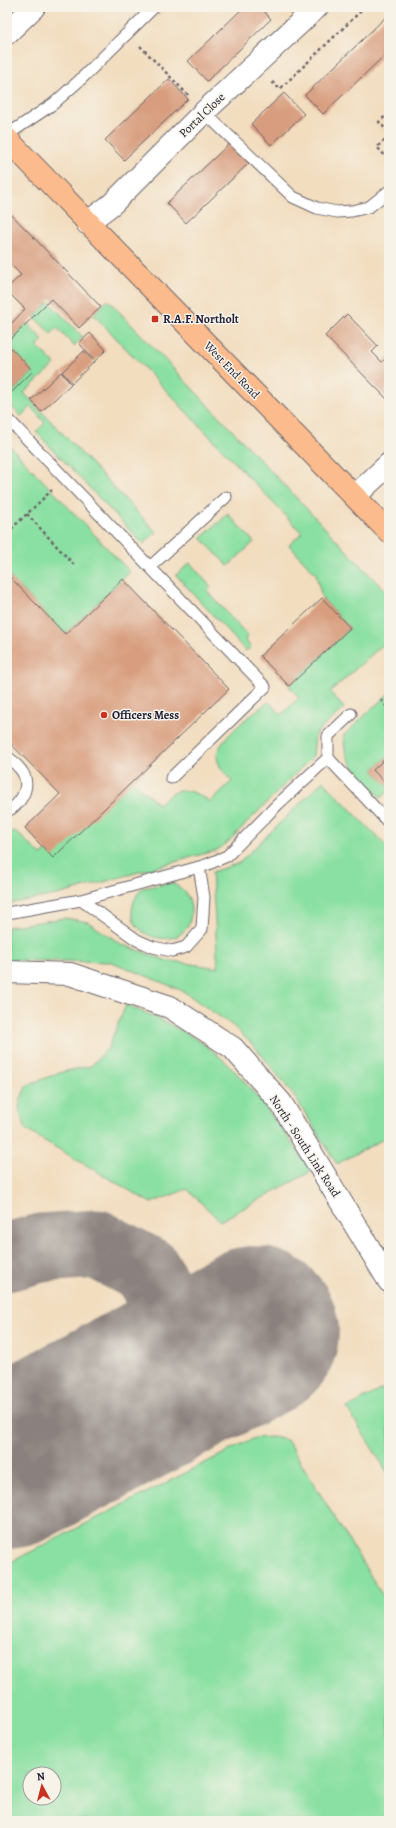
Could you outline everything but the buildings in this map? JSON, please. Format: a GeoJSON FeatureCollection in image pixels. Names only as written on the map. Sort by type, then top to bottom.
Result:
{"type":"FeatureCollection","features":[{"type":"Feature","properties":{"kind":"main road","name":"West End Road"},"geometry":{"type":"LineString","coordinates":[[7,138],[87,223],[389,532]]}},
{"type":"Feature","properties":{"kind":"street"},"geometry":{"type":"LineString","coordinates":[[7,33],[34,7]]}},
{"type":"Feature","properties":{"kind":"street","name":"Portal Close"},"geometry":{"type":"LineString","coordinates":[[87,223],[112,204],[204,112],[317,7]]}},
{"type":"Feature","properties":{"kind":"street"},"geometry":{"type":"LineString","coordinates":[[355,496],[389,464]]}},
{"type":"Feature","properties":{"kind":"street","name":"North - South Link Road"},"geometry":{"type":"LineString","coordinates":[[7,972],[70,974],[170,1007],[233,1048],[281,1103],[389,1281]]}},
{"type":"Feature","properties":{"kind":"lane"},"geometry":{"type":"LineString","coordinates":[[7,135],[53,104],[80,80],[154,7]]}},
{"type":"Feature","properties":{"kind":"lane"},"geometry":{"type":"LineString","coordinates":[[204,112],[293,197],[317,208],[337,212],[352,211],[368,207],[389,191]]}},
{"type":"Feature","properties":{"kind":"lane"},"geometry":{"type":"LineString","coordinates":[[7,418],[265,687],[171,778]]}},
{"type":"Feature","properties":{"kind":"lane"},"geometry":{"type":"LineString","coordinates":[[150,568],[226,497]]}},
{"type":"Feature","properties":{"kind":"lane"},"geometry":{"type":"LineString","coordinates":[[351,714],[328,736],[328,758],[389,823]]}},
{"type":"Feature","properties":{"kind":"lane"},"geometry":{"type":"LineString","coordinates":[[7,756],[24,774],[26,789],[22,798],[7,811]]}},
{"type":"Feature","properties":{"kind":"lane"},"geometry":{"type":"LineString","coordinates":[[7,914],[81,900],[199,867],[227,856],[277,805],[328,758]]}},
{"type":"Feature","properties":{"kind":"lane"},"geometry":{"type":"LineString","coordinates":[[81,900],[137,940],[153,948],[172,951],[186,947],[202,928],[204,897],[199,867]]}},
{"type":"Feature","properties":{"kind":"path"},"geometry":{"type":"LineString","coordinates":[[128,33],[204,112]]}},
{"type":"Feature","properties":{"kind":"path"},"geometry":{"type":"LineString","coordinates":[[389,113],[379,122],[389,135],[377,147],[389,160]]}},
{"type":"Feature","properties":{"kind":"path"},"geometry":{"type":"LineString","coordinates":[[7,533],[64,478]]}},
{"type":"Feature","properties":{"kind":"path"},"geometry":{"type":"LineString","coordinates":[[27,514],[75,566]]}},
{"type":"Feature","properties":{"kind":"path"},"geometry":{"type":"LineString","coordinates":[[381,700],[389,709]]}},
{"type":"Feature","properties":{"kind":"green space"},"geometry":{"type":"Polygon","coordinates":[[[108,300],[389,595],[389,639],[330,692],[344,708],[315,734],[313,756],[227,843],[217,850],[61,894],[7,904],[7,834],[15,831],[41,855],[133,781],[158,804],[171,794],[183,791],[195,793],[210,802],[232,781],[222,769],[217,759],[219,749],[230,733],[269,702],[281,715],[299,698],[289,686],[350,628],[322,598],[316,574],[289,545],[302,533],[93,314],[108,300]]]}},
{"type":"Feature","properties":{"kind":"green space"},"geometry":{"type":"Polygon","coordinates":[[[49,302],[83,337],[74,346],[57,328],[51,334],[34,317],[49,302]]]}},
{"type":"Feature","properties":{"kind":"green space"},"geometry":{"type":"Polygon","coordinates":[[[27,323],[43,340],[37,346],[55,364],[24,393],[156,532],[143,544],[36,432],[45,423],[31,407],[21,416],[7,402],[7,397],[33,372],[7,344],[27,323]]]}},
{"type":"Feature","properties":{"kind":"green space"},"geometry":{"type":"Polygon","coordinates":[[[7,443],[130,572],[65,634],[7,574],[7,443]]]}},
{"type":"Feature","properties":{"kind":"green space"},"geometry":{"type":"Polygon","coordinates":[[[228,514],[254,542],[228,566],[201,538],[228,514]]]}},
{"type":"Feature","properties":{"kind":"green space"},"geometry":{"type":"Polygon","coordinates":[[[190,563],[211,587],[207,591],[248,636],[245,640],[251,647],[246,651],[176,575],[190,563]]]}},
{"type":"Feature","properties":{"kind":"green space"},"geometry":{"type":"Polygon","coordinates":[[[389,693],[389,755],[373,770],[389,787],[389,791],[381,798],[361,777],[350,762],[344,745],[344,735],[389,693]]]}},
{"type":"Feature","properties":{"kind":"green space"},"geometry":{"type":"Polygon","coordinates":[[[323,781],[389,849],[389,1136],[337,1164],[295,1097],[256,1048],[233,1026],[183,991],[112,962],[7,960],[7,927],[65,918],[88,922],[121,944],[165,960],[218,968],[212,872],[239,863],[323,781]]]}},
{"type":"Feature","properties":{"kind":"green space"},"geometry":{"type":"Polygon","coordinates":[[[171,883],[183,890],[190,901],[191,910],[188,926],[178,935],[166,939],[152,936],[141,930],[133,919],[133,905],[142,888],[171,883]]]}},
{"type":"Feature","properties":{"kind":"green space"},"geometry":{"type":"Polygon","coordinates":[[[126,1005],[157,1018],[196,1039],[220,1057],[263,1104],[312,1171],[220,1221],[187,1189],[151,1203],[26,1130],[19,1107],[27,1085],[62,1072],[91,1066],[108,1048],[126,1005]]]}},
{"type":"Feature","properties":{"kind":"green space"},"geometry":{"type":"Polygon","coordinates":[[[389,1385],[389,1475],[347,1408],[389,1385]]]}},
{"type":"Feature","properties":{"kind":"green space"},"geometry":{"type":"Polygon","coordinates":[[[274,1437],[287,1440],[389,1606],[389,1821],[7,1821],[7,1564],[254,1438],[274,1437]]]}},
{"type":"Feature","properties":{"kind":"taxiway"},"geometry":{"type":"LineString","coordinates":[[7,1257],[41,1248],[97,1244],[148,1271],[163,1299],[170,1331],[164,1357],[141,1391]]}},
{"type":"Feature","properties":{"kind":"runway"},"geometry":{"type":"LineString","coordinates":[[7,1463],[253,1332]]}},
{"type":"Feature","properties":{"kind":"place","name":"R.A.F. Northolt"},"geometry":{"type":"Point","coordinates":[155,319]}},
{"type":"Feature","properties":{"kind":"place","name":"Officers Mess"},"geometry":{"type":"Point","coordinates":[104,715]}}]}
